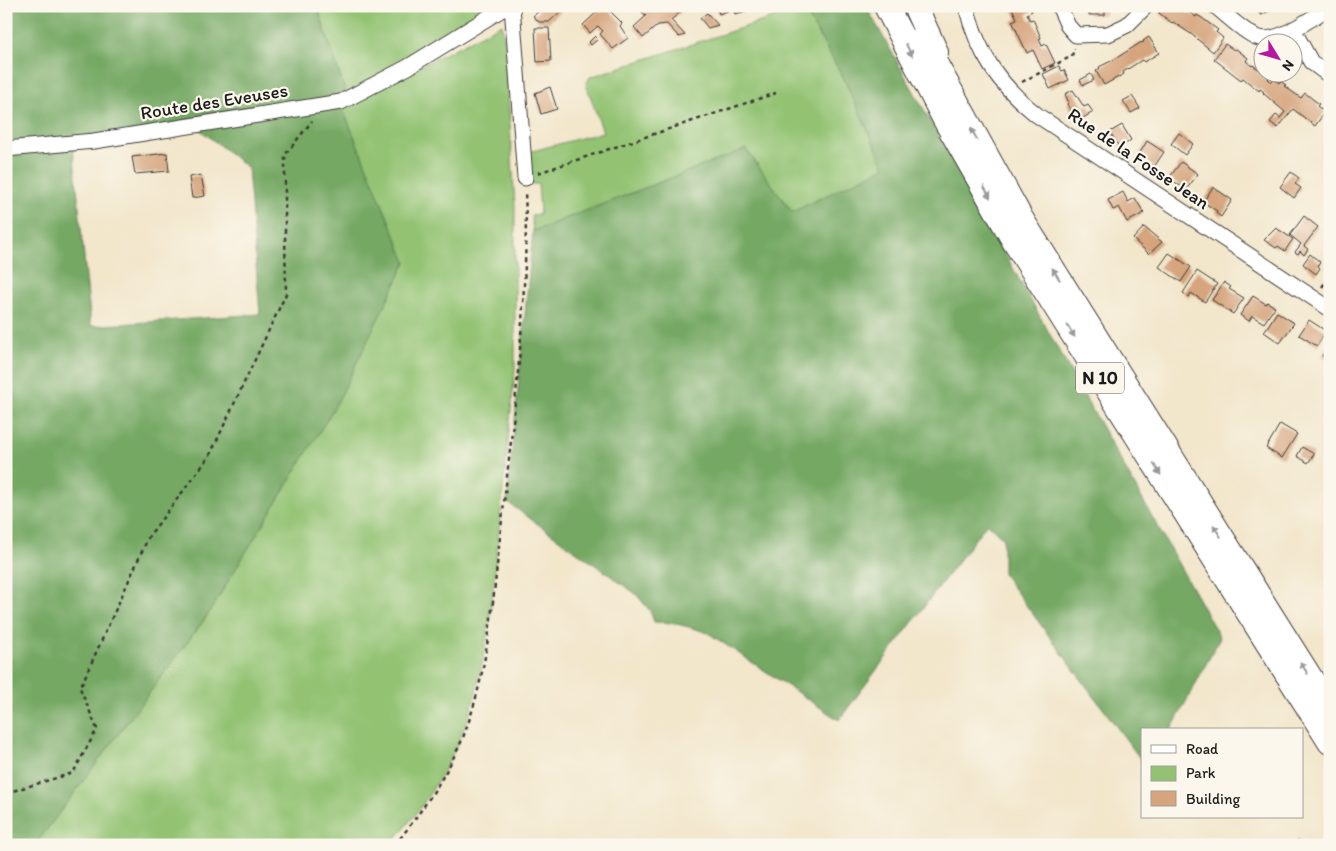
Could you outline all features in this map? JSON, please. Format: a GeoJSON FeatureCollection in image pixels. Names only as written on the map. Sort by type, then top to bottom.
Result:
{"type":"FeatureCollection","features":[{"type":"Feature","properties":{"kind":"main road","name":"N 10"},"geometry":{"type":"LineString","coordinates":[[886,6],[944,118],[1014,241],[1330,742]]}},
{"type":"Feature","properties":{"kind":"main road","name":"N 10"},"geometry":{"type":"LineString","coordinates":[[905,6],[1022,220],[1330,709]]}},
{"type":"Feature","properties":{"kind":"main road"},"geometry":{"type":"LineString","coordinates":[[915,6],[949,79],[952,95]]}},
{"type":"Feature","properties":{"kind":"street","name":"Route des Eveuses"},"geometry":{"type":"LineString","coordinates":[[6,149],[94,140],[342,102],[408,67],[507,6]]}},
{"type":"Feature","properties":{"kind":"street"},"geometry":{"type":"LineString","coordinates":[[512,6],[525,178]]}},
{"type":"Feature","properties":{"kind":"street","name":"Rue de la Fosse Jean"},"geometry":{"type":"LineString","coordinates":[[966,6],[969,20],[982,53],[1008,89],[1037,115],[1330,309]]}},
{"type":"Feature","properties":{"kind":"street"},"geometry":{"type":"LineString","coordinates":[[1059,6],[1068,26],[1076,35],[1108,34],[1127,25],[1146,6]]}},
{"type":"Feature","properties":{"kind":"street"},"geometry":{"type":"LineString","coordinates":[[1215,6],[1257,38],[1265,39],[1293,29],[1330,7]]}},
{"type":"Feature","properties":{"kind":"street"},"geometry":{"type":"LineString","coordinates":[[1293,29],[1311,62],[1330,76]]}},
{"type":"Feature","properties":{"kind":"path"},"geometry":{"type":"LineString","coordinates":[[1008,89],[1072,56],[1076,35]]}},
{"type":"Feature","properties":{"kind":"path"},"geometry":{"type":"LineString","coordinates":[[395,845],[424,807],[462,740],[484,664],[491,620],[519,372],[526,249],[525,178],[776,93]]}},
{"type":"Feature","properties":{"kind":"path"},"geometry":{"type":"LineString","coordinates":[[6,793],[73,773],[97,730],[80,688],[150,536],[208,457],[286,294],[284,232],[286,155],[325,104]]}},
{"type":"Feature","properties":{"kind":"green space"},"geometry":{"type":"Polygon","coordinates":[[[6,6],[317,6],[346,94],[342,107],[406,262],[337,403],[207,616],[35,845],[6,845],[6,6]],[[199,129],[73,147],[91,326],[260,314],[248,168],[199,129]]]}},
{"type":"Feature","properties":{"kind":"green space"},"geometry":{"type":"Polygon","coordinates":[[[317,6],[493,6],[443,41],[346,94],[317,6]]]}},
{"type":"Feature","properties":{"kind":"green space"},"geometry":{"type":"Polygon","coordinates":[[[807,6],[866,6],[1220,638],[1172,728],[1141,728],[1141,760],[1003,574],[1003,538],[987,523],[839,720],[708,633],[675,624],[654,622],[650,611],[636,594],[507,502],[533,231],[746,149],[792,212],[885,167],[842,75],[803,8],[807,6]]]}},
{"type":"Feature","properties":{"kind":"green space"},"geometry":{"type":"Polygon","coordinates":[[[803,8],[842,75],[886,167],[792,212],[745,150],[533,231],[531,215],[540,214],[538,184],[529,184],[525,153],[603,132],[586,84],[590,77],[803,8]]]}},
{"type":"Feature","properties":{"kind":"green space"},"geometry":{"type":"Polygon","coordinates":[[[502,24],[515,206],[515,371],[490,618],[484,655],[469,715],[454,751],[436,784],[414,816],[390,845],[35,845],[207,616],[342,107],[502,24]]]}},
{"type":"Feature","properties":{"kind":"building"},"geometry":{"type":"Polygon","coordinates":[[[537,6],[556,6],[561,11],[549,22],[539,22],[533,16],[539,11],[537,6]]]}},
{"type":"Feature","properties":{"kind":"building"},"geometry":{"type":"Polygon","coordinates":[[[646,6],[682,6],[684,9],[671,20],[685,35],[679,37],[667,24],[658,25],[643,38],[634,27],[646,16],[642,12],[647,8],[646,6]]]}},
{"type":"Feature","properties":{"kind":"building"},"geometry":{"type":"Polygon","coordinates":[[[716,6],[748,6],[749,10],[735,14],[733,9],[719,14],[716,6]]]}},
{"type":"Feature","properties":{"kind":"building"},"geometry":{"type":"Polygon","coordinates":[[[1011,6],[1030,6],[1032,11],[1027,14],[1030,20],[1033,19],[1041,38],[1039,39],[1042,46],[1046,44],[1055,63],[1042,69],[1033,50],[1027,53],[1012,21],[1017,19],[1011,6]]]}},
{"type":"Feature","properties":{"kind":"building"},"geometry":{"type":"Polygon","coordinates":[[[1087,6],[1105,6],[1105,15],[1089,15],[1090,8],[1087,9],[1087,6]]]}},
{"type":"Feature","properties":{"kind":"building"},"geometry":{"type":"Polygon","coordinates":[[[1164,6],[1181,6],[1218,30],[1216,32],[1223,38],[1213,52],[1191,34],[1159,13],[1164,6]]]}},
{"type":"Feature","properties":{"kind":"building"},"geometry":{"type":"Polygon","coordinates":[[[1256,6],[1275,6],[1275,8],[1261,15],[1256,6]]]}},
{"type":"Feature","properties":{"kind":"building"},"geometry":{"type":"Polygon","coordinates":[[[602,7],[606,11],[609,10],[622,23],[620,26],[628,38],[613,49],[600,34],[603,31],[598,26],[590,33],[583,25],[602,7]]]}},
{"type":"Feature","properties":{"kind":"building"},"geometry":{"type":"Polygon","coordinates":[[[707,13],[718,25],[708,28],[700,18],[707,13]]]}},
{"type":"Feature","properties":{"kind":"building"},"geometry":{"type":"Polygon","coordinates":[[[535,28],[549,28],[551,61],[537,62],[535,28]]]}},
{"type":"Feature","properties":{"kind":"building"},"geometry":{"type":"Polygon","coordinates":[[[595,36],[598,39],[591,45],[589,42],[595,36]]]}},
{"type":"Feature","properties":{"kind":"building"},"geometry":{"type":"Polygon","coordinates":[[[1149,37],[1159,53],[1144,62],[1142,60],[1123,72],[1124,74],[1104,85],[1096,71],[1099,67],[1144,42],[1149,37]]]}},
{"type":"Feature","properties":{"kind":"building"},"geometry":{"type":"Polygon","coordinates":[[[1225,44],[1234,50],[1236,49],[1248,58],[1246,61],[1254,66],[1254,82],[1282,82],[1286,85],[1284,86],[1301,98],[1305,93],[1319,104],[1317,106],[1325,112],[1315,126],[1293,109],[1278,128],[1270,122],[1276,115],[1280,118],[1285,112],[1260,89],[1259,91],[1243,78],[1241,80],[1214,59],[1225,44]]]}},
{"type":"Feature","properties":{"kind":"building"},"geometry":{"type":"Polygon","coordinates":[[[1059,66],[1062,71],[1064,70],[1069,80],[1050,89],[1043,74],[1059,66]]]}},
{"type":"Feature","properties":{"kind":"building"},"geometry":{"type":"Polygon","coordinates":[[[1091,74],[1094,80],[1083,85],[1080,80],[1091,74]]]}},
{"type":"Feature","properties":{"kind":"building"},"geometry":{"type":"Polygon","coordinates":[[[550,87],[557,109],[541,114],[535,93],[550,87]]]}},
{"type":"Feature","properties":{"kind":"building"},"geometry":{"type":"Polygon","coordinates":[[[1073,90],[1084,107],[1088,105],[1093,112],[1078,121],[1067,104],[1069,103],[1065,94],[1073,90]]]}},
{"type":"Feature","properties":{"kind":"building"},"geometry":{"type":"Polygon","coordinates":[[[1132,96],[1140,108],[1131,113],[1123,101],[1132,96]]]}},
{"type":"Feature","properties":{"kind":"building"},"geometry":{"type":"Polygon","coordinates":[[[1122,125],[1131,140],[1120,148],[1110,132],[1122,125]]]}},
{"type":"Feature","properties":{"kind":"building"},"geometry":{"type":"Polygon","coordinates":[[[1179,133],[1193,144],[1185,155],[1171,144],[1179,133]]]}},
{"type":"Feature","properties":{"kind":"building"},"geometry":{"type":"Polygon","coordinates":[[[1147,141],[1164,152],[1154,167],[1138,156],[1147,141]]]}},
{"type":"Feature","properties":{"kind":"building"},"geometry":{"type":"Polygon","coordinates":[[[167,153],[169,171],[135,174],[132,157],[167,153]]]}},
{"type":"Feature","properties":{"kind":"building"},"geometry":{"type":"Polygon","coordinates":[[[1181,162],[1198,174],[1186,190],[1169,178],[1181,162]]]}},
{"type":"Feature","properties":{"kind":"building"},"geometry":{"type":"Polygon","coordinates":[[[1291,172],[1299,178],[1295,184],[1301,188],[1294,198],[1280,187],[1291,172]]]}},
{"type":"Feature","properties":{"kind":"building"},"geometry":{"type":"Polygon","coordinates":[[[201,175],[205,196],[192,198],[189,177],[201,175]]]}},
{"type":"Feature","properties":{"kind":"building"},"geometry":{"type":"Polygon","coordinates":[[[1213,187],[1232,200],[1221,217],[1216,213],[1217,211],[1203,202],[1213,187]]]}},
{"type":"Feature","properties":{"kind":"building"},"geometry":{"type":"Polygon","coordinates":[[[1123,192],[1128,202],[1135,198],[1144,213],[1127,222],[1119,207],[1113,210],[1108,200],[1123,192]]]}},
{"type":"Feature","properties":{"kind":"building"},"geometry":{"type":"Polygon","coordinates":[[[1304,216],[1318,227],[1304,246],[1308,249],[1304,255],[1300,251],[1298,254],[1295,252],[1301,244],[1290,235],[1304,216]]]}},
{"type":"Feature","properties":{"kind":"building"},"geometry":{"type":"Polygon","coordinates":[[[1144,227],[1162,242],[1149,254],[1133,239],[1144,227]]]}},
{"type":"Feature","properties":{"kind":"building"},"geometry":{"type":"Polygon","coordinates":[[[1276,228],[1293,239],[1285,251],[1278,246],[1276,248],[1264,240],[1276,228]]]}},
{"type":"Feature","properties":{"kind":"building"},"geometry":{"type":"Polygon","coordinates":[[[1169,253],[1191,267],[1181,282],[1159,267],[1169,253]]]}},
{"type":"Feature","properties":{"kind":"building"},"geometry":{"type":"Polygon","coordinates":[[[1310,254],[1320,262],[1318,266],[1320,268],[1316,274],[1303,264],[1310,254]]]}},
{"type":"Feature","properties":{"kind":"building"},"geometry":{"type":"Polygon","coordinates":[[[1197,271],[1217,284],[1205,302],[1191,293],[1189,297],[1183,293],[1197,271]]]}},
{"type":"Feature","properties":{"kind":"building"},"geometry":{"type":"Polygon","coordinates":[[[1224,282],[1231,287],[1229,289],[1244,298],[1233,314],[1212,300],[1224,282]]]}},
{"type":"Feature","properties":{"kind":"building"},"geometry":{"type":"Polygon","coordinates":[[[1253,296],[1275,307],[1264,323],[1252,316],[1249,321],[1240,315],[1253,296]]]}},
{"type":"Feature","properties":{"kind":"building"},"geometry":{"type":"Polygon","coordinates":[[[1277,312],[1294,323],[1280,343],[1264,332],[1277,312]]]}},
{"type":"Feature","properties":{"kind":"building"},"geometry":{"type":"Polygon","coordinates":[[[1309,320],[1326,331],[1317,346],[1299,335],[1309,320]]]}},
{"type":"Feature","properties":{"kind":"building"},"geometry":{"type":"Polygon","coordinates":[[[1330,343],[1330,361],[1322,356],[1330,343]]]}},
{"type":"Feature","properties":{"kind":"building"},"geometry":{"type":"Polygon","coordinates":[[[1280,424],[1297,434],[1282,458],[1266,448],[1280,424]]]}},
{"type":"Feature","properties":{"kind":"building"},"geometry":{"type":"Polygon","coordinates":[[[1302,447],[1314,454],[1308,463],[1297,456],[1302,447]]]}},
{"type":"Feature","properties":{"kind":"building"},"geometry":{"type":"Polygon","coordinates":[[[1298,840],[1304,845],[1294,845],[1298,840]]]}}]}
